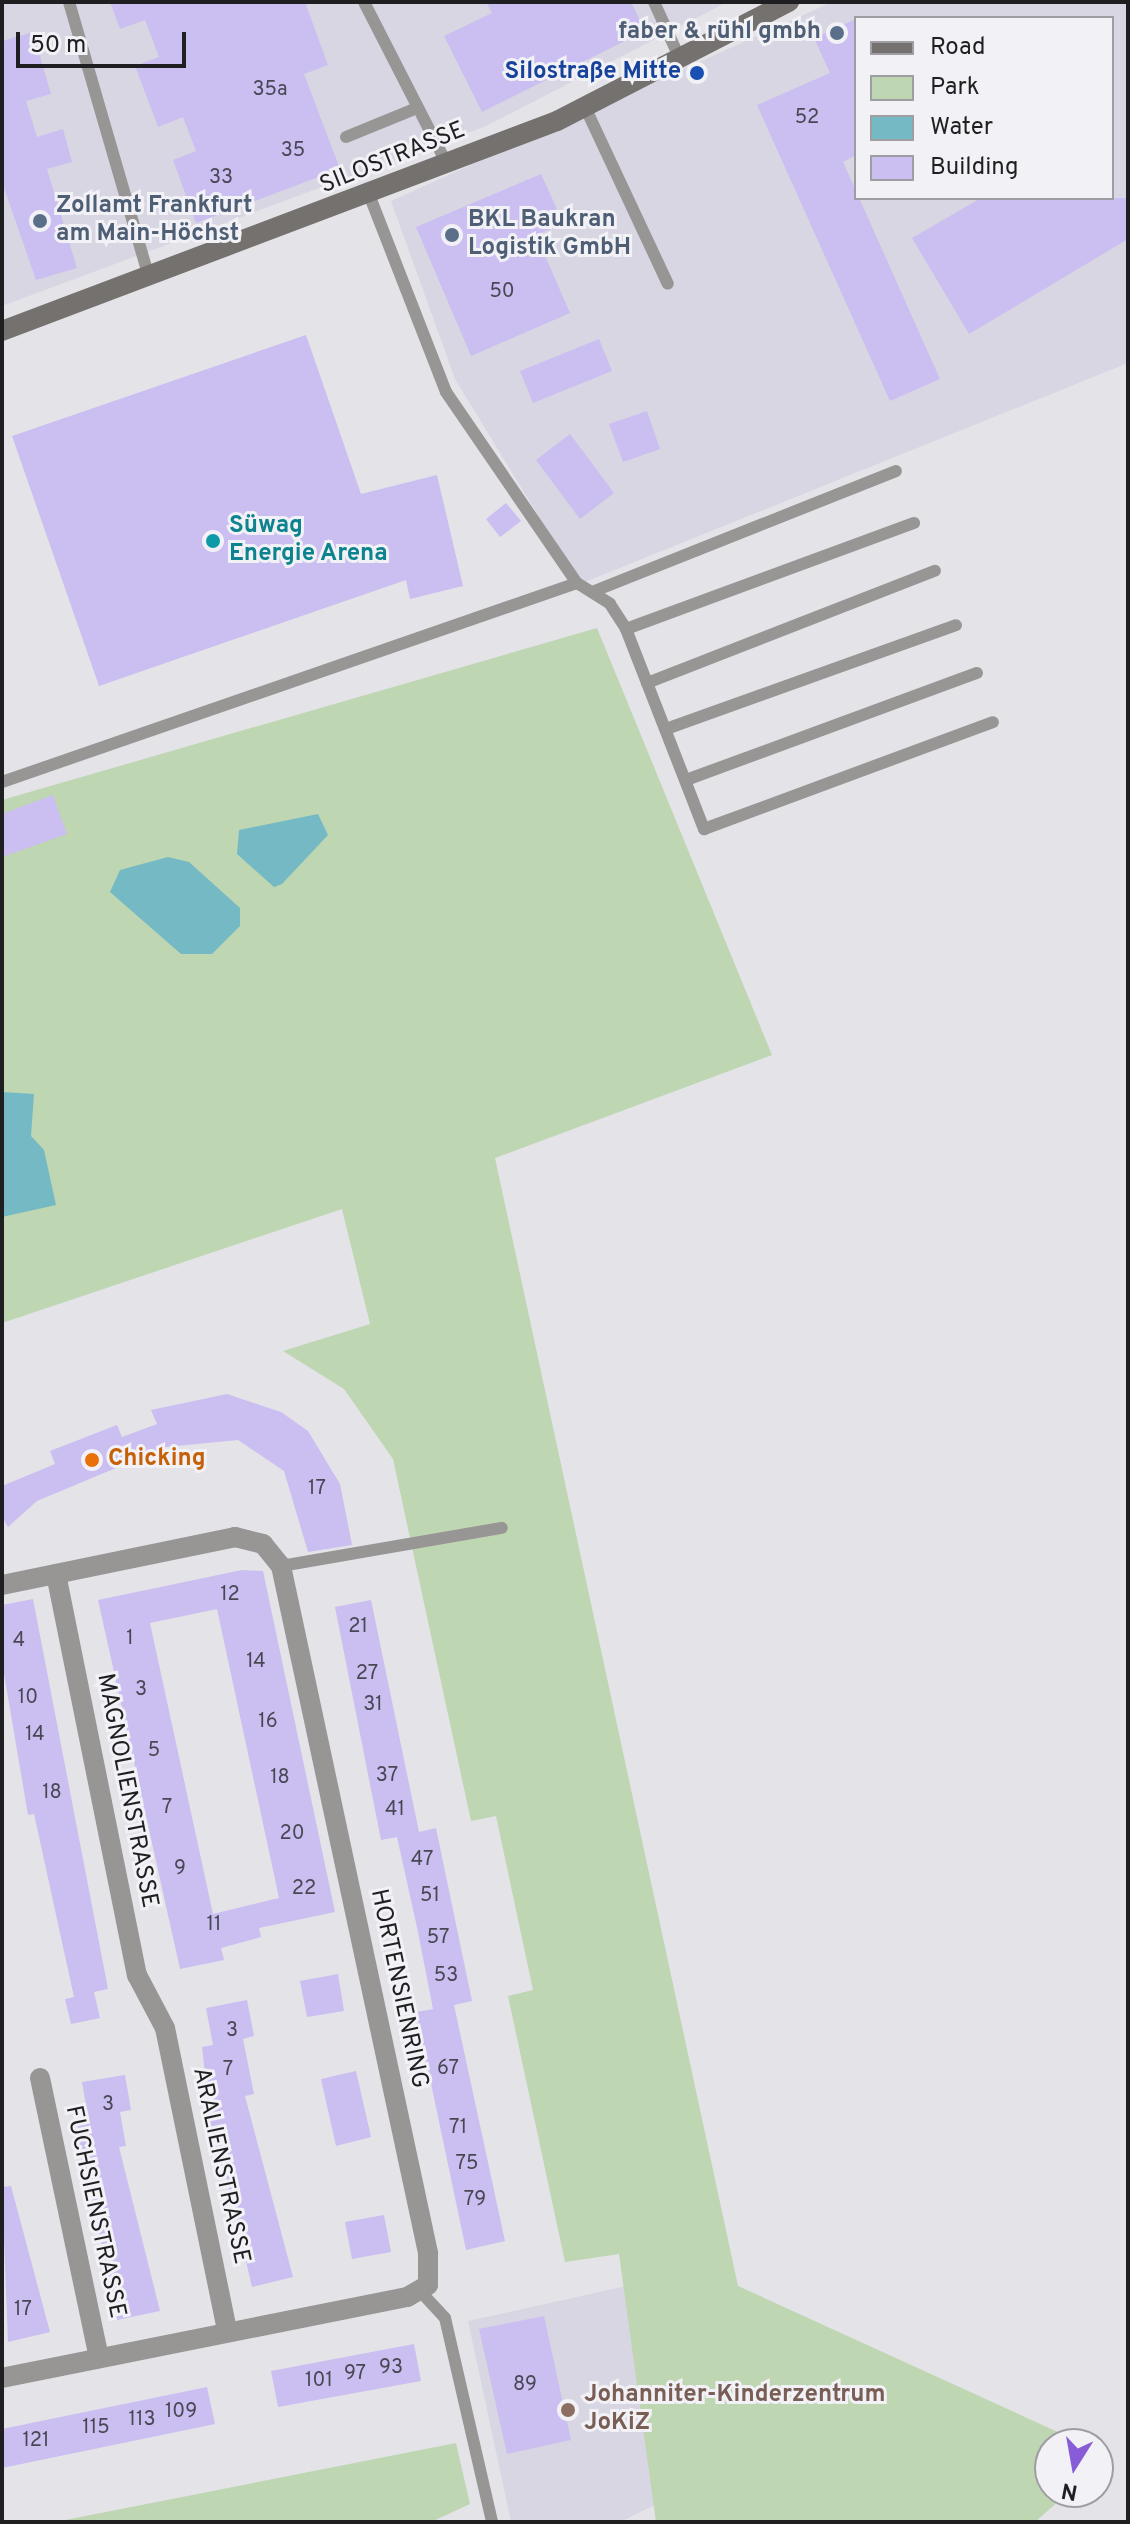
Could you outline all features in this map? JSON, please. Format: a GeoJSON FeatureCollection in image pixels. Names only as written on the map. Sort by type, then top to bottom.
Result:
{"type":"FeatureCollection","features":[{"type":"Feature","properties":{"kind":"main road","name":"SILOSTRASSE"},"geometry":{"type":"LineString","coordinates":[[2,331],[448,166],[585,107],[789,2]]}},
{"type":"Feature","properties":{"kind":"street"},"geometry":{"type":"LineString","coordinates":[[2,1585],[235,1537],[263,1544],[281,1566]]}},
{"type":"Feature","properties":{"kind":"street","name":"HORTENSIENRING"},"geometry":{"type":"LineString","coordinates":[[281,1566],[428,2253],[428,2285],[419,2290]]}},
{"type":"Feature","properties":{"kind":"street","name":"MAGNOLIENSTRASSE"},"geometry":{"type":"LineString","coordinates":[[56,1574],[137,1975],[159,2014]]}},
{"type":"Feature","properties":{"kind":"street","name":"ARALIENSTRASSE"},"geometry":{"type":"LineString","coordinates":[[159,2014],[227,2329]]}},
{"type":"Feature","properties":{"kind":"street","name":"FUCHSIENSTRASSE"},"geometry":{"type":"LineString","coordinates":[[40,2078],[99,2357]]}},
{"type":"Feature","properties":{"kind":"street"},"geometry":{"type":"LineString","coordinates":[[2,2378],[419,2290]]}},
{"type":"Feature","properties":{"kind":"lane"},"geometry":{"type":"LineString","coordinates":[[69,2],[149,278]]}},
{"type":"Feature","properties":{"kind":"lane"},"geometry":{"type":"LineString","coordinates":[[364,2],[448,166]]}},
{"type":"Feature","properties":{"kind":"lane"},"geometry":{"type":"LineString","coordinates":[[654,2],[680,59]]}},
{"type":"Feature","properties":{"kind":"lane"},"geometry":{"type":"LineString","coordinates":[[585,107],[668,284]]}},
{"type":"Feature","properties":{"kind":"lane"},"geometry":{"type":"LineString","coordinates":[[346,137],[417,108]]}},
{"type":"Feature","properties":{"kind":"lane"},"geometry":{"type":"LineString","coordinates":[[370,197],[446,392],[577,583],[592,592],[626,629],[704,829],[993,722]]}},
{"type":"Feature","properties":{"kind":"lane"},"geometry":{"type":"LineString","coordinates":[[592,592],[896,471]]}},
{"type":"Feature","properties":{"kind":"lane"},"geometry":{"type":"LineString","coordinates":[[626,629],[914,523]]}},
{"type":"Feature","properties":{"kind":"lane"},"geometry":{"type":"LineString","coordinates":[[647,683],[935,571]]}},
{"type":"Feature","properties":{"kind":"lane"},"geometry":{"type":"LineString","coordinates":[[2,782],[577,583]]}},
{"type":"Feature","properties":{"kind":"lane"},"geometry":{"type":"LineString","coordinates":[[666,729],[956,625]]}},
{"type":"Feature","properties":{"kind":"lane"},"geometry":{"type":"LineString","coordinates":[[686,780],[977,673]]}},
{"type":"Feature","properties":{"kind":"lane"},"geometry":{"type":"LineString","coordinates":[[281,1566],[502,1528]]}},
{"type":"Feature","properties":{"kind":"lane"},"geometry":{"type":"LineString","coordinates":[[419,2290],[445,2318],[492,2522]]}},
{"type":"Feature","properties":{"kind":"shaded area"},"geometry":{"type":"Polygon","coordinates":[[[2,2],[727,2],[486,126],[2,306],[2,2]]]}},
{"type":"Feature","properties":{"kind":"shaded area"},"geometry":{"type":"Polygon","coordinates":[[[832,2],[1128,2],[1128,363],[580,584],[455,379],[391,201],[832,2]]]}},
{"type":"Feature","properties":{"kind":"shaded area","name":"Johanniter-Kinderzentrum JoKiZ"},"geometry":{"type":"Polygon","coordinates":[[[626,2286],[667,2499],[620,2522],[511,2522],[468,2321],[626,2286]]]}},
{"type":"Feature","properties":{"kind":"green space"},"geometry":{"type":"Polygon","coordinates":[[[597,628],[772,1055],[495,1158],[738,2286],[1049,2428],[1034,2428],[1034,2508],[1051,2508],[1035,2522],[656,2522],[619,2254],[565,2262],[508,1996],[533,1990],[496,1816],[471,1821],[393,1459],[344,1389],[283,1351],[370,1324],[342,1209],[2,1323],[2,800],[597,628]]]}},
{"type":"Feature","properties":{"kind":"green space"},"geometry":{"type":"Polygon","coordinates":[[[456,2443],[470,2504],[431,2522],[55,2522],[456,2443]]]}},
{"type":"Feature","properties":{"kind":"water"},"geometry":{"type":"Polygon","coordinates":[[[318,814],[328,835],[282,884],[274,887],[237,854],[239,830],[318,814]]]}},
{"type":"Feature","properties":{"kind":"water"},"geometry":{"type":"Polygon","coordinates":[[[168,857],[189,862],[240,908],[240,926],[212,954],[181,954],[110,892],[120,870],[168,857]]]}},
{"type":"Feature","properties":{"kind":"water"},"geometry":{"type":"Polygon","coordinates":[[[2,1092],[34,1094],[31,1136],[44,1150],[56,1205],[2,1217],[2,1092]]]}},
{"type":"Feature","properties":{"kind":"building"},"geometry":{"type":"Polygon","coordinates":[[[110,2],[305,2],[328,65],[304,74],[340,169],[196,223],[173,160],[196,151],[183,117],[158,127],[135,66],[159,57],[145,20],[120,29],[110,2]]]}},
{"type":"Feature","properties":{"kind":"building"},"geometry":{"type":"Polygon","coordinates":[[[486,2],[631,2],[645,31],[482,112],[444,36],[492,13],[486,2]]]}},
{"type":"Feature","properties":{"kind":"building"},"geometry":{"type":"Polygon","coordinates":[[[854,20],[854,156],[843,162],[854,187],[854,200],[860,200],[940,379],[890,401],[757,105],[830,73],[814,38],[854,20]]]}},
{"type":"Feature","properties":{"kind":"building"},"geometry":{"type":"Polygon","coordinates":[[[33,32],[51,94],[26,101],[37,137],[63,129],[72,162],[47,169],[77,268],[36,280],[2,182],[2,41],[33,32]]]}},
{"type":"Feature","properties":{"kind":"building"},"geometry":{"type":"Polygon","coordinates":[[[541,174],[557,209],[547,214],[553,228],[536,235],[570,313],[471,356],[416,227],[541,174]]]}},
{"type":"Feature","properties":{"kind":"building"},"geometry":{"type":"Polygon","coordinates":[[[1128,198],[1128,239],[969,334],[912,238],[978,200],[1128,198]]]}},
{"type":"Feature","properties":{"kind":"building","name":"Süwag Energie Arena"},"geometry":{"type":"Polygon","coordinates":[[[306,335],[361,494],[437,475],[463,586],[410,599],[406,580],[99,686],[12,436],[306,335]]]}},
{"type":"Feature","properties":{"kind":"building"},"geometry":{"type":"Polygon","coordinates":[[[599,339],[612,371],[533,403],[520,371],[599,339]]]}},
{"type":"Feature","properties":{"kind":"building"},"geometry":{"type":"Polygon","coordinates":[[[647,411],[660,449],[623,462],[609,424],[647,411]]]}},
{"type":"Feature","properties":{"kind":"building"},"geometry":{"type":"Polygon","coordinates":[[[570,434],[614,493],[580,519],[536,460],[570,434]]]}},
{"type":"Feature","properties":{"kind":"building"},"geometry":{"type":"Polygon","coordinates":[[[506,503],[521,521],[500,537],[486,519],[506,503]]]}},
{"type":"Feature","properties":{"kind":"building"},"geometry":{"type":"Polygon","coordinates":[[[53,795],[67,834],[2,857],[2,814],[53,795]]]}},
{"type":"Feature","properties":{"kind":"building"},"geometry":{"type":"Polygon","coordinates":[[[227,1394],[281,1412],[308,1431],[340,1484],[352,1545],[308,1552],[284,1471],[238,1440],[166,1447],[37,1501],[8,1527],[2,1517],[2,1486],[55,1464],[50,1451],[117,1425],[122,1437],[157,1424],[151,1410],[227,1394]]]}},
{"type":"Feature","properties":{"kind":"building"},"geometry":{"type":"Polygon","coordinates":[[[242,1570],[263,1571],[335,1912],[259,1928],[261,1937],[221,1948],[224,1960],[180,1969],[98,1600],[242,1570]],[[217,1609],[150,1623],[213,1914],[279,1898],[217,1609]]]}},
{"type":"Feature","properties":{"kind":"building"},"geometry":{"type":"Polygon","coordinates":[[[33,1599],[108,1989],[94,1992],[100,2018],[71,2024],[65,1999],[74,1997],[34,1814],[28,1815],[2,1662],[2,1605],[33,1599]]]}},
{"type":"Feature","properties":{"kind":"building"},"geometry":{"type":"Polygon","coordinates":[[[371,1600],[419,1832],[436,1828],[472,2001],[454,2005],[505,2241],[466,2250],[416,2012],[433,2009],[418,1932],[397,1837],[381,1840],[335,1607],[371,1600]]]}},
{"type":"Feature","properties":{"kind":"building"},"geometry":{"type":"Polygon","coordinates":[[[338,1974],[344,2011],[307,2017],[300,1981],[338,1974]]]}},
{"type":"Feature","properties":{"kind":"building"},"geometry":{"type":"Polygon","coordinates":[[[247,2000],[254,2036],[243,2039],[254,2094],[245,2096],[293,2277],[252,2287],[225,2171],[218,2173],[214,2154],[202,2047],[213,2045],[206,2008],[247,2000]]]}},
{"type":"Feature","properties":{"kind":"building"},"geometry":{"type":"Polygon","coordinates":[[[356,2071],[371,2137],[336,2146],[321,2079],[356,2071]]]}},
{"type":"Feature","properties":{"kind":"building"},"geometry":{"type":"Polygon","coordinates":[[[125,2075],[131,2110],[120,2112],[126,2146],[119,2147],[160,2311],[117,2320],[96,2217],[90,2218],[77,2119],[88,2117],[82,2082],[125,2075]]]}},
{"type":"Feature","properties":{"kind":"building"},"geometry":{"type":"Polygon","coordinates":[[[11,2186],[50,2332],[8,2342],[2,2187],[11,2186]]]}},
{"type":"Feature","properties":{"kind":"building"},"geometry":{"type":"Polygon","coordinates":[[[384,2215],[391,2252],[352,2259],[345,2222],[384,2215]]]}},
{"type":"Feature","properties":{"kind":"building"},"geometry":{"type":"Polygon","coordinates":[[[544,2316],[571,2440],[507,2454],[479,2329],[544,2316]]]}},
{"type":"Feature","properties":{"kind":"building"},"geometry":{"type":"Polygon","coordinates":[[[414,2344],[421,2381],[278,2407],[271,2371],[414,2344]]]}},
{"type":"Feature","properties":{"kind":"building"},"geometry":{"type":"Polygon","coordinates":[[[207,2387],[215,2424],[2,2468],[2,2429],[207,2387]]]}},
{"type":"Feature","properties":{"kind":"place","name":"faber & rühl gmbh"},"geometry":{"type":"Point","coordinates":[837,33]}},
{"type":"Feature","properties":{"kind":"place","name":"Silostraße Mitte"},"geometry":{"type":"Point","coordinates":[697,73]}},
{"type":"Feature","properties":{"kind":"place","name":"Zollamt Frankfurt am Main-Höchst"},"geometry":{"type":"Point","coordinates":[40,221]}},
{"type":"Feature","properties":{"kind":"place","name":"BKL Baukran Logistik GmbH"},"geometry":{"type":"Point","coordinates":[452,235]}},
{"type":"Feature","properties":{"kind":"place","name":"Süwag Energie Arena"},"geometry":{"type":"Point","coordinates":[213,541]}},
{"type":"Feature","properties":{"kind":"place","name":"Chicking"},"geometry":{"type":"Point","coordinates":[92,1460]}},
{"type":"Feature","properties":{"kind":"place","name":"Johanniter-Kinderzentrum JoKiZ"},"geometry":{"type":"Point","coordinates":[568,2410]}}]}
